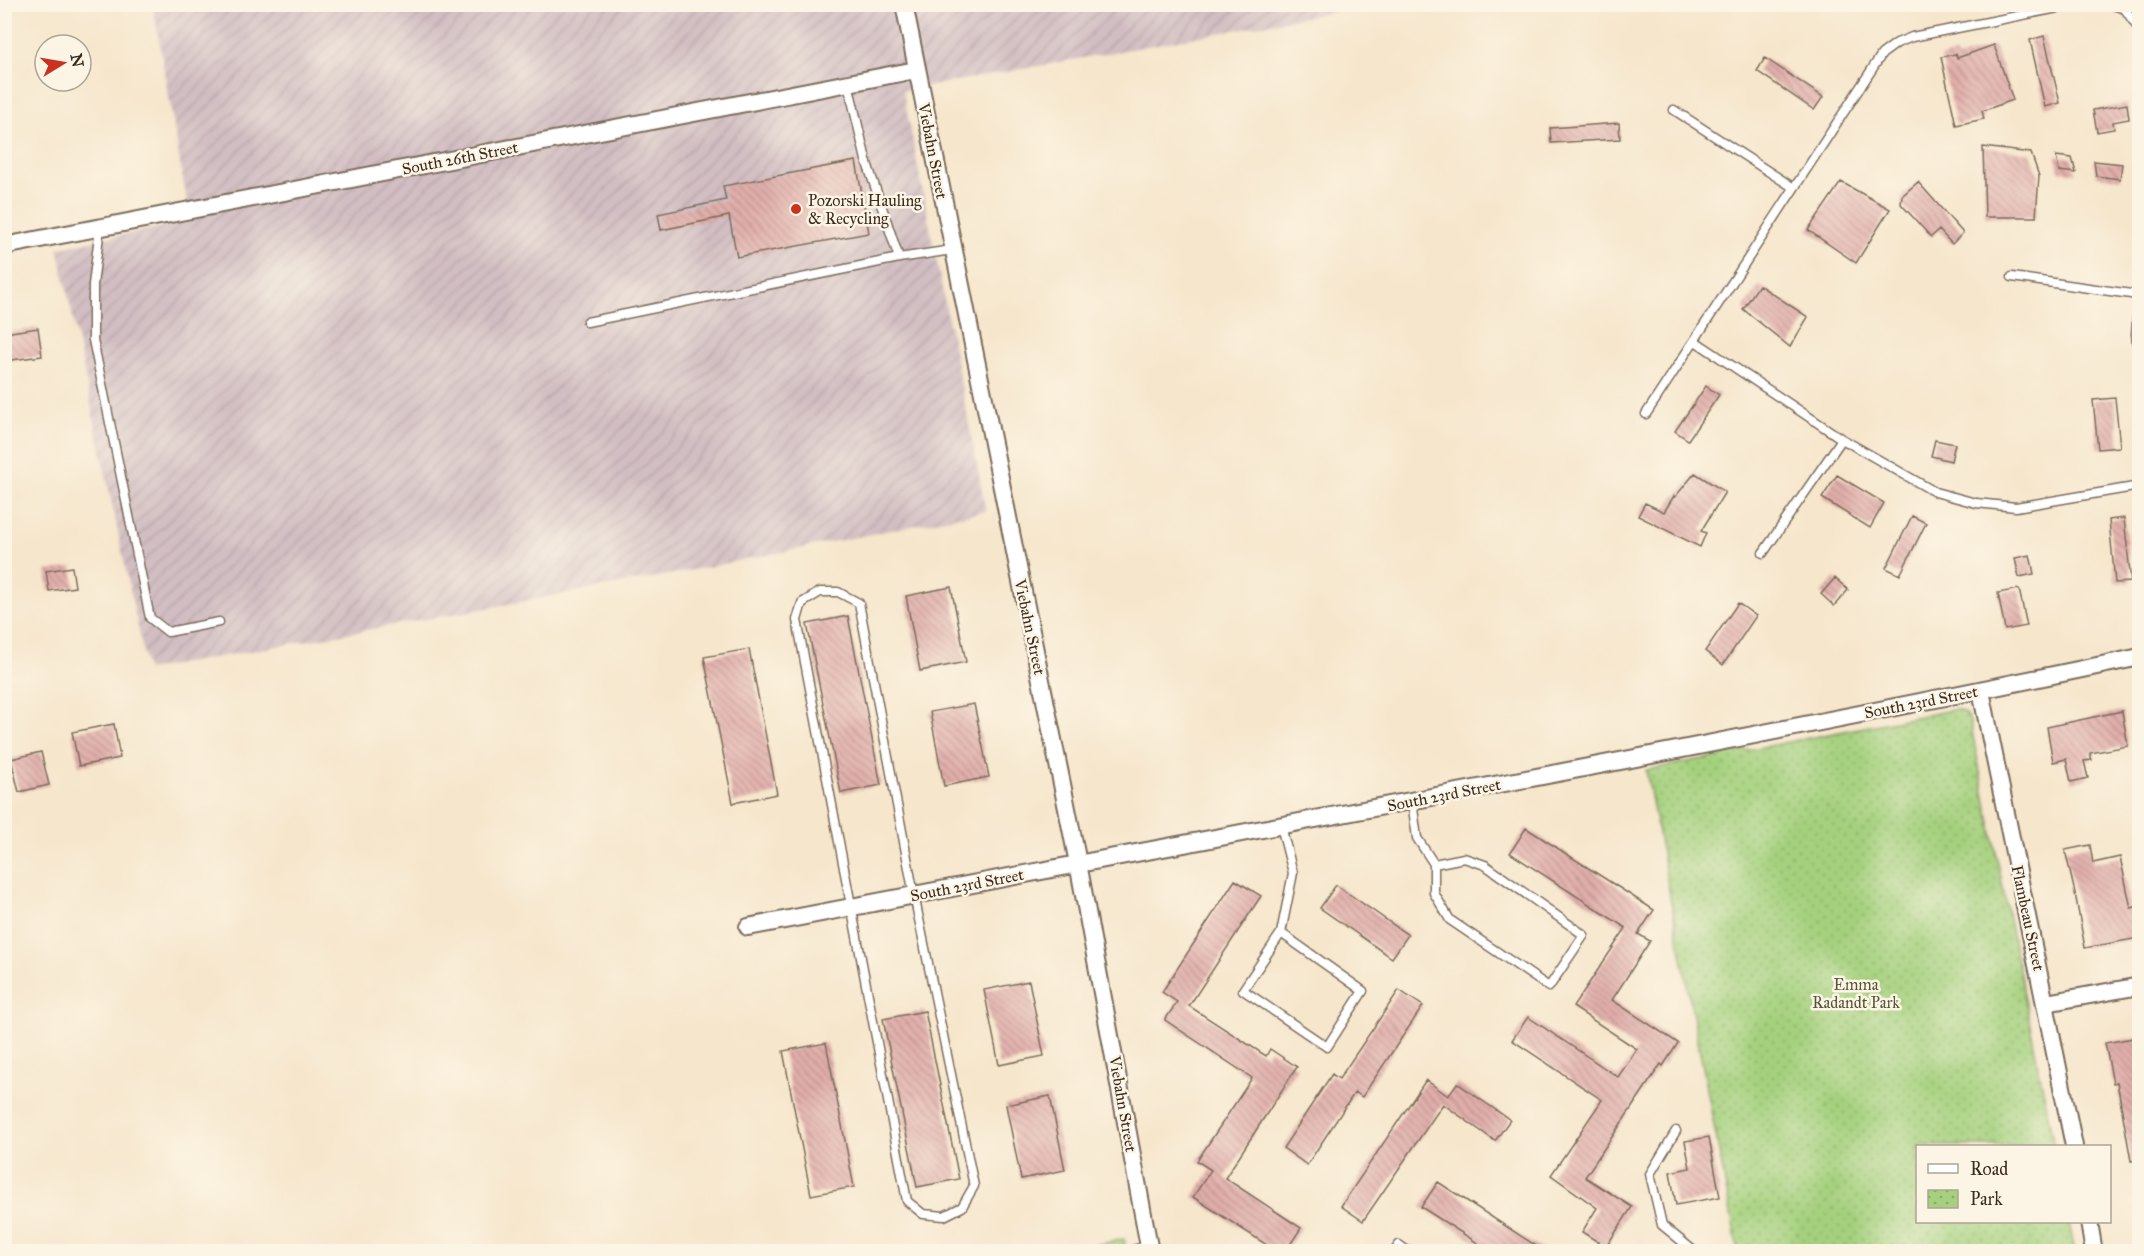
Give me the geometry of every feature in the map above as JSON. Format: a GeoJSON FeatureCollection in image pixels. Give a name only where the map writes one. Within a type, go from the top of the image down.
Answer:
{"type":"FeatureCollection","features":[{"type":"Feature","properties":{"kind":"street","name":"Viebahn Street"},"geometry":{"type":"LineString","coordinates":[[904,4],[1078,863],[1150,1249]]}},
{"type":"Feature","properties":{"kind":"street","name":"South 26th Street"},"geometry":{"type":"LineString","coordinates":[[4,246],[916,70]]}},
{"type":"Feature","properties":{"kind":"street","name":"South 23rd Street"},"geometry":{"type":"LineString","coordinates":[[748,927],[1981,691],[2139,657]]}},
{"type":"Feature","properties":{"kind":"street","name":"Flambeau Street"},"geometry":{"type":"LineString","coordinates":[[1981,691],[2074,1145]]}},
{"type":"Feature","properties":{"kind":"street"},"geometry":{"type":"LineString","coordinates":[[2046,1003],[2139,986]]}},
{"type":"Feature","properties":{"kind":"street"},"geometry":{"type":"LineString","coordinates":[[2089,1223],[2094,1251]]}},
{"type":"Feature","properties":{"kind":"lane"},"geometry":{"type":"LineString","coordinates":[[1646,414],[1882,54],[1897,43],[1912,37],[2078,4]]}},
{"type":"Feature","properties":{"kind":"lane"},"geometry":{"type":"LineString","coordinates":[[2110,4],[2125,9],[2139,31]]}},
{"type":"Feature","properties":{"kind":"lane"},"geometry":{"type":"LineString","coordinates":[[848,83],[866,160],[898,258]]}},
{"type":"Feature","properties":{"kind":"lane"},"geometry":{"type":"LineString","coordinates":[[1674,110],[1794,188]]}},
{"type":"Feature","properties":{"kind":"lane"},"geometry":{"type":"LineString","coordinates":[[100,227],[93,285],[93,340],[150,618],[168,632],[219,622]]}},
{"type":"Feature","properties":{"kind":"lane"},"geometry":{"type":"LineString","coordinates":[[587,322],[898,258],[952,250]]}},
{"type":"Feature","properties":{"kind":"lane"},"geometry":{"type":"LineString","coordinates":[[2012,277],[2138,295]]}},
{"type":"Feature","properties":{"kind":"lane"},"geometry":{"type":"LineString","coordinates":[[2139,282],[2136,334],[2139,372]]}},
{"type":"Feature","properties":{"kind":"lane"},"geometry":{"type":"LineString","coordinates":[[1695,341],[1842,439],[1935,492],[1976,503],[2016,507],[2139,486]]}},
{"type":"Feature","properties":{"kind":"lane"},"geometry":{"type":"LineString","coordinates":[[1763,553],[1842,439]]}},
{"type":"Feature","properties":{"kind":"lane"},"geometry":{"type":"LineString","coordinates":[[820,592],[838,592],[859,603],[914,895],[974,1186],[962,1207],[944,1216],[923,1214],[907,1201],[797,620],[802,603],[820,592]]}},
{"type":"Feature","properties":{"kind":"lane"},"geometry":{"type":"LineString","coordinates":[[1412,801],[1417,838],[1434,864],[1434,893],[1450,921],[1549,987],[1584,935],[1485,865],[1464,858],[1434,864]]}},
{"type":"Feature","properties":{"kind":"lane"},"geometry":{"type":"LineString","coordinates":[[1281,826],[1293,873],[1281,933],[1243,990],[1327,1047],[1363,991],[1281,933]]}},
{"type":"Feature","properties":{"kind":"lane"},"geometry":{"type":"LineString","coordinates":[[1676,1131],[1650,1174],[1662,1225],[1695,1251]]}},
{"type":"Feature","properties":{"kind":"lane"},"geometry":{"type":"LineString","coordinates":[[1394,1251],[1399,1245],[1409,1251]]}},
{"type":"Feature","properties":{"kind":"lane"},"geometry":{"type":"LineString","coordinates":[[1123,1251],[1150,1249]]}},
{"type":"Feature","properties":{"kind":"shaded area"},"geometry":{"type":"Polygon","coordinates":[[[153,5],[1370,5],[903,91],[986,511],[663,576],[147,670],[58,248],[190,221],[153,5]]]}},
{"type":"Feature","properties":{"kind":"green space","name":"Emma Radandt Park"},"geometry":{"type":"Polygon","coordinates":[[[1956,709],[1965,713],[1970,721],[2054,1145],[1916,1145],[1916,1223],[2069,1223],[2075,1251],[1738,1251],[1646,770],[1956,709]]]}},
{"type":"Feature","properties":{"kind":"green space"},"geometry":{"type":"Polygon","coordinates":[[[1124,1239],[1126,1251],[1062,1252],[1124,1239]]]}},
{"type":"Feature","properties":{"kind":"building"},"geometry":{"type":"Polygon","coordinates":[[[2044,36],[2060,103],[2045,107],[2030,40],[2044,36]]]}},
{"type":"Feature","properties":{"kind":"building"},"geometry":{"type":"Polygon","coordinates":[[[1994,45],[2013,100],[1982,111],[1984,119],[1956,125],[1941,57],[1956,54],[1957,58],[1994,45]]]}},
{"type":"Feature","properties":{"kind":"building"},"geometry":{"type":"Polygon","coordinates":[[[1765,58],[1823,97],[1814,110],[1757,71],[1765,58]]]}},
{"type":"Feature","properties":{"kind":"building"},"geometry":{"type":"Polygon","coordinates":[[[2127,104],[2129,119],[2113,122],[2114,129],[2097,132],[2093,110],[2127,104]]]}},
{"type":"Feature","properties":{"kind":"building"},"geometry":{"type":"Polygon","coordinates":[[[1619,123],[1620,139],[1551,143],[1550,128],[1619,123]]]}},
{"type":"Feature","properties":{"kind":"building"},"geometry":{"type":"Polygon","coordinates":[[[1983,147],[2031,153],[2039,176],[2036,217],[1985,217],[1983,147]]]}},
{"type":"Feature","properties":{"kind":"building"},"geometry":{"type":"Polygon","coordinates":[[[2056,156],[2072,158],[2076,173],[2059,171],[2056,156]]]}},
{"type":"Feature","properties":{"kind":"building","name":"Pozorski Hauling & Recycling"},"geometry":{"type":"Polygon","coordinates":[[[856,161],[869,233],[737,257],[729,216],[661,230],[658,214],[726,200],[723,186],[856,161]]]}},
{"type":"Feature","properties":{"kind":"building"},"geometry":{"type":"Polygon","coordinates":[[[2094,161],[2122,164],[2120,179],[2096,176],[2094,161]]]}},
{"type":"Feature","properties":{"kind":"building"},"geometry":{"type":"Polygon","coordinates":[[[1841,182],[1890,209],[1856,263],[1808,230],[1841,182]]]}},
{"type":"Feature","properties":{"kind":"building"},"geometry":{"type":"Polygon","coordinates":[[[1918,182],[1963,233],[1952,244],[1939,230],[1931,237],[1901,204],[1902,196],[1918,182]]]}},
{"type":"Feature","properties":{"kind":"building"},"geometry":{"type":"Polygon","coordinates":[[[1759,285],[1808,317],[1790,347],[1743,309],[1759,285]]]}},
{"type":"Feature","properties":{"kind":"building"},"geometry":{"type":"Polygon","coordinates":[[[38,328],[42,356],[4,361],[4,333],[38,328]]]}},
{"type":"Feature","properties":{"kind":"building"},"geometry":{"type":"Polygon","coordinates":[[[1706,386],[1719,395],[1688,440],[1675,431],[1706,386]]]}},
{"type":"Feature","properties":{"kind":"building"},"geometry":{"type":"Polygon","coordinates":[[[2115,398],[2120,447],[2098,449],[2093,400],[2115,398]]]}},
{"type":"Feature","properties":{"kind":"building"},"geometry":{"type":"Polygon","coordinates":[[[1935,440],[1955,444],[1951,461],[1931,456],[1935,440]]]}},
{"type":"Feature","properties":{"kind":"building"},"geometry":{"type":"Polygon","coordinates":[[[1695,473],[1725,492],[1701,531],[1706,533],[1700,547],[1638,516],[1645,503],[1664,512],[1674,496],[1695,473]]]}},
{"type":"Feature","properties":{"kind":"building"},"geometry":{"type":"Polygon","coordinates":[[[1837,475],[1884,503],[1870,528],[1822,498],[1837,475]]]}},
{"type":"Feature","properties":{"kind":"building"},"geometry":{"type":"Polygon","coordinates":[[[1912,516],[1926,523],[1900,575],[1886,568],[1912,516]]]}},
{"type":"Feature","properties":{"kind":"building"},"geometry":{"type":"Polygon","coordinates":[[[2124,518],[2131,582],[2115,583],[2109,520],[2124,518]]]}},
{"type":"Feature","properties":{"kind":"building"},"geometry":{"type":"Polygon","coordinates":[[[2030,555],[2034,574],[2019,577],[2015,558],[2030,555]]]}},
{"type":"Feature","properties":{"kind":"building"},"geometry":{"type":"Polygon","coordinates":[[[72,567],[75,587],[49,591],[46,571],[72,567]]]}},
{"type":"Feature","properties":{"kind":"building"},"geometry":{"type":"Polygon","coordinates":[[[1835,578],[1848,590],[1834,606],[1821,594],[1835,578]]]}},
{"type":"Feature","properties":{"kind":"building"},"geometry":{"type":"Polygon","coordinates":[[[951,587],[966,662],[920,671],[906,596],[951,587]]]}},
{"type":"Feature","properties":{"kind":"building"},"geometry":{"type":"Polygon","coordinates":[[[2019,589],[2027,626],[2005,630],[1998,593],[2019,589]]]}},
{"type":"Feature","properties":{"kind":"building"},"geometry":{"type":"Polygon","coordinates":[[[1738,603],[1756,616],[1723,665],[1705,651],[1738,603]]]}},
{"type":"Feature","properties":{"kind":"building"},"geometry":{"type":"Polygon","coordinates":[[[848,616],[881,785],[841,793],[807,624],[848,616]]]}},
{"type":"Feature","properties":{"kind":"building"},"geometry":{"type":"Polygon","coordinates":[[[749,649],[777,794],[733,803],[704,657],[749,649]]]}},
{"type":"Feature","properties":{"kind":"building"},"geometry":{"type":"Polygon","coordinates":[[[974,704],[989,777],[944,786],[930,712],[974,704]]]}},
{"type":"Feature","properties":{"kind":"building"},"geometry":{"type":"Polygon","coordinates":[[[2122,711],[2128,746],[2090,753],[2092,760],[2084,761],[2088,778],[2071,782],[2066,759],[2053,762],[2047,727],[2122,711]]]}},
{"type":"Feature","properties":{"kind":"building"},"geometry":{"type":"Polygon","coordinates":[[[114,724],[120,758],[79,766],[72,732],[114,724]]]}},
{"type":"Feature","properties":{"kind":"building"},"geometry":{"type":"Polygon","coordinates":[[[41,752],[49,785],[19,792],[11,759],[41,752]]]}},
{"type":"Feature","properties":{"kind":"building"},"geometry":{"type":"Polygon","coordinates":[[[1526,828],[1654,910],[1638,934],[1650,941],[1612,1000],[1678,1043],[1663,1066],[1661,1064],[1585,1177],[1632,1207],[1606,1247],[1582,1232],[1597,1208],[1551,1175],[1602,1100],[1512,1040],[1528,1017],[1618,1077],[1637,1049],[1573,1007],[1626,928],[1510,853],[1526,828]]]}},
{"type":"Feature","properties":{"kind":"building"},"geometry":{"type":"Polygon","coordinates":[[[2090,845],[2093,863],[2120,857],[2131,908],[2139,906],[2139,938],[2085,948],[2065,850],[2090,845]]]}},
{"type":"Feature","properties":{"kind":"building"},"geometry":{"type":"Polygon","coordinates":[[[1235,880],[1261,896],[1189,1006],[1266,1056],[1270,1049],[1297,1067],[1225,1178],[1301,1228],[1286,1251],[1276,1251],[1193,1197],[1211,1170],[1197,1161],[1252,1078],[1165,1020],[1177,1002],[1162,992],[1235,880]]]}},
{"type":"Feature","properties":{"kind":"building"},"geometry":{"type":"Polygon","coordinates":[[[1336,885],[1408,935],[1392,958],[1320,908],[1336,885]]]}},
{"type":"Feature","properties":{"kind":"building"},"geometry":{"type":"Polygon","coordinates":[[[1029,981],[1044,1056],[999,1065],[984,990],[1029,981]]]}},
{"type":"Feature","properties":{"kind":"building"},"geometry":{"type":"Polygon","coordinates":[[[1399,990],[1423,1006],[1362,1097],[1355,1092],[1307,1165],[1283,1148],[1332,1074],[1339,1079],[1399,990]]]}},
{"type":"Feature","properties":{"kind":"building"},"geometry":{"type":"Polygon","coordinates":[[[925,1011],[959,1179],[917,1187],[883,1019],[925,1011]]]}},
{"type":"Feature","properties":{"kind":"building"},"geometry":{"type":"Polygon","coordinates":[[[2139,1037],[2139,1160],[2131,1161],[2117,1082],[2113,1083],[2105,1043],[2139,1037]]]}},
{"type":"Feature","properties":{"kind":"building"},"geometry":{"type":"Polygon","coordinates":[[[826,1043],[854,1187],[811,1195],[783,1051],[826,1043]]]}},
{"type":"Feature","properties":{"kind":"building"},"geometry":{"type":"Polygon","coordinates":[[[1426,1080],[1448,1096],[1457,1083],[1510,1120],[1495,1141],[1443,1104],[1363,1221],[1341,1206],[1426,1080]]]}},
{"type":"Feature","properties":{"kind":"building"},"geometry":{"type":"Polygon","coordinates":[[[1050,1096],[1065,1170],[1021,1179],[1006,1105],[1050,1096]]]}},
{"type":"Feature","properties":{"kind":"building"},"geometry":{"type":"Polygon","coordinates":[[[1709,1137],[1720,1197],[1676,1205],[1670,1172],[1690,1168],[1685,1141],[1709,1137]]]}},
{"type":"Feature","properties":{"kind":"building"},"geometry":{"type":"Polygon","coordinates":[[[1438,1182],[1544,1251],[1490,1251],[1421,1207],[1438,1182]]]}},
{"type":"Feature","properties":{"kind":"place","name":"Pozorski Hauling & Recycling"},"geometry":{"type":"Point","coordinates":[796,209]}}]}
